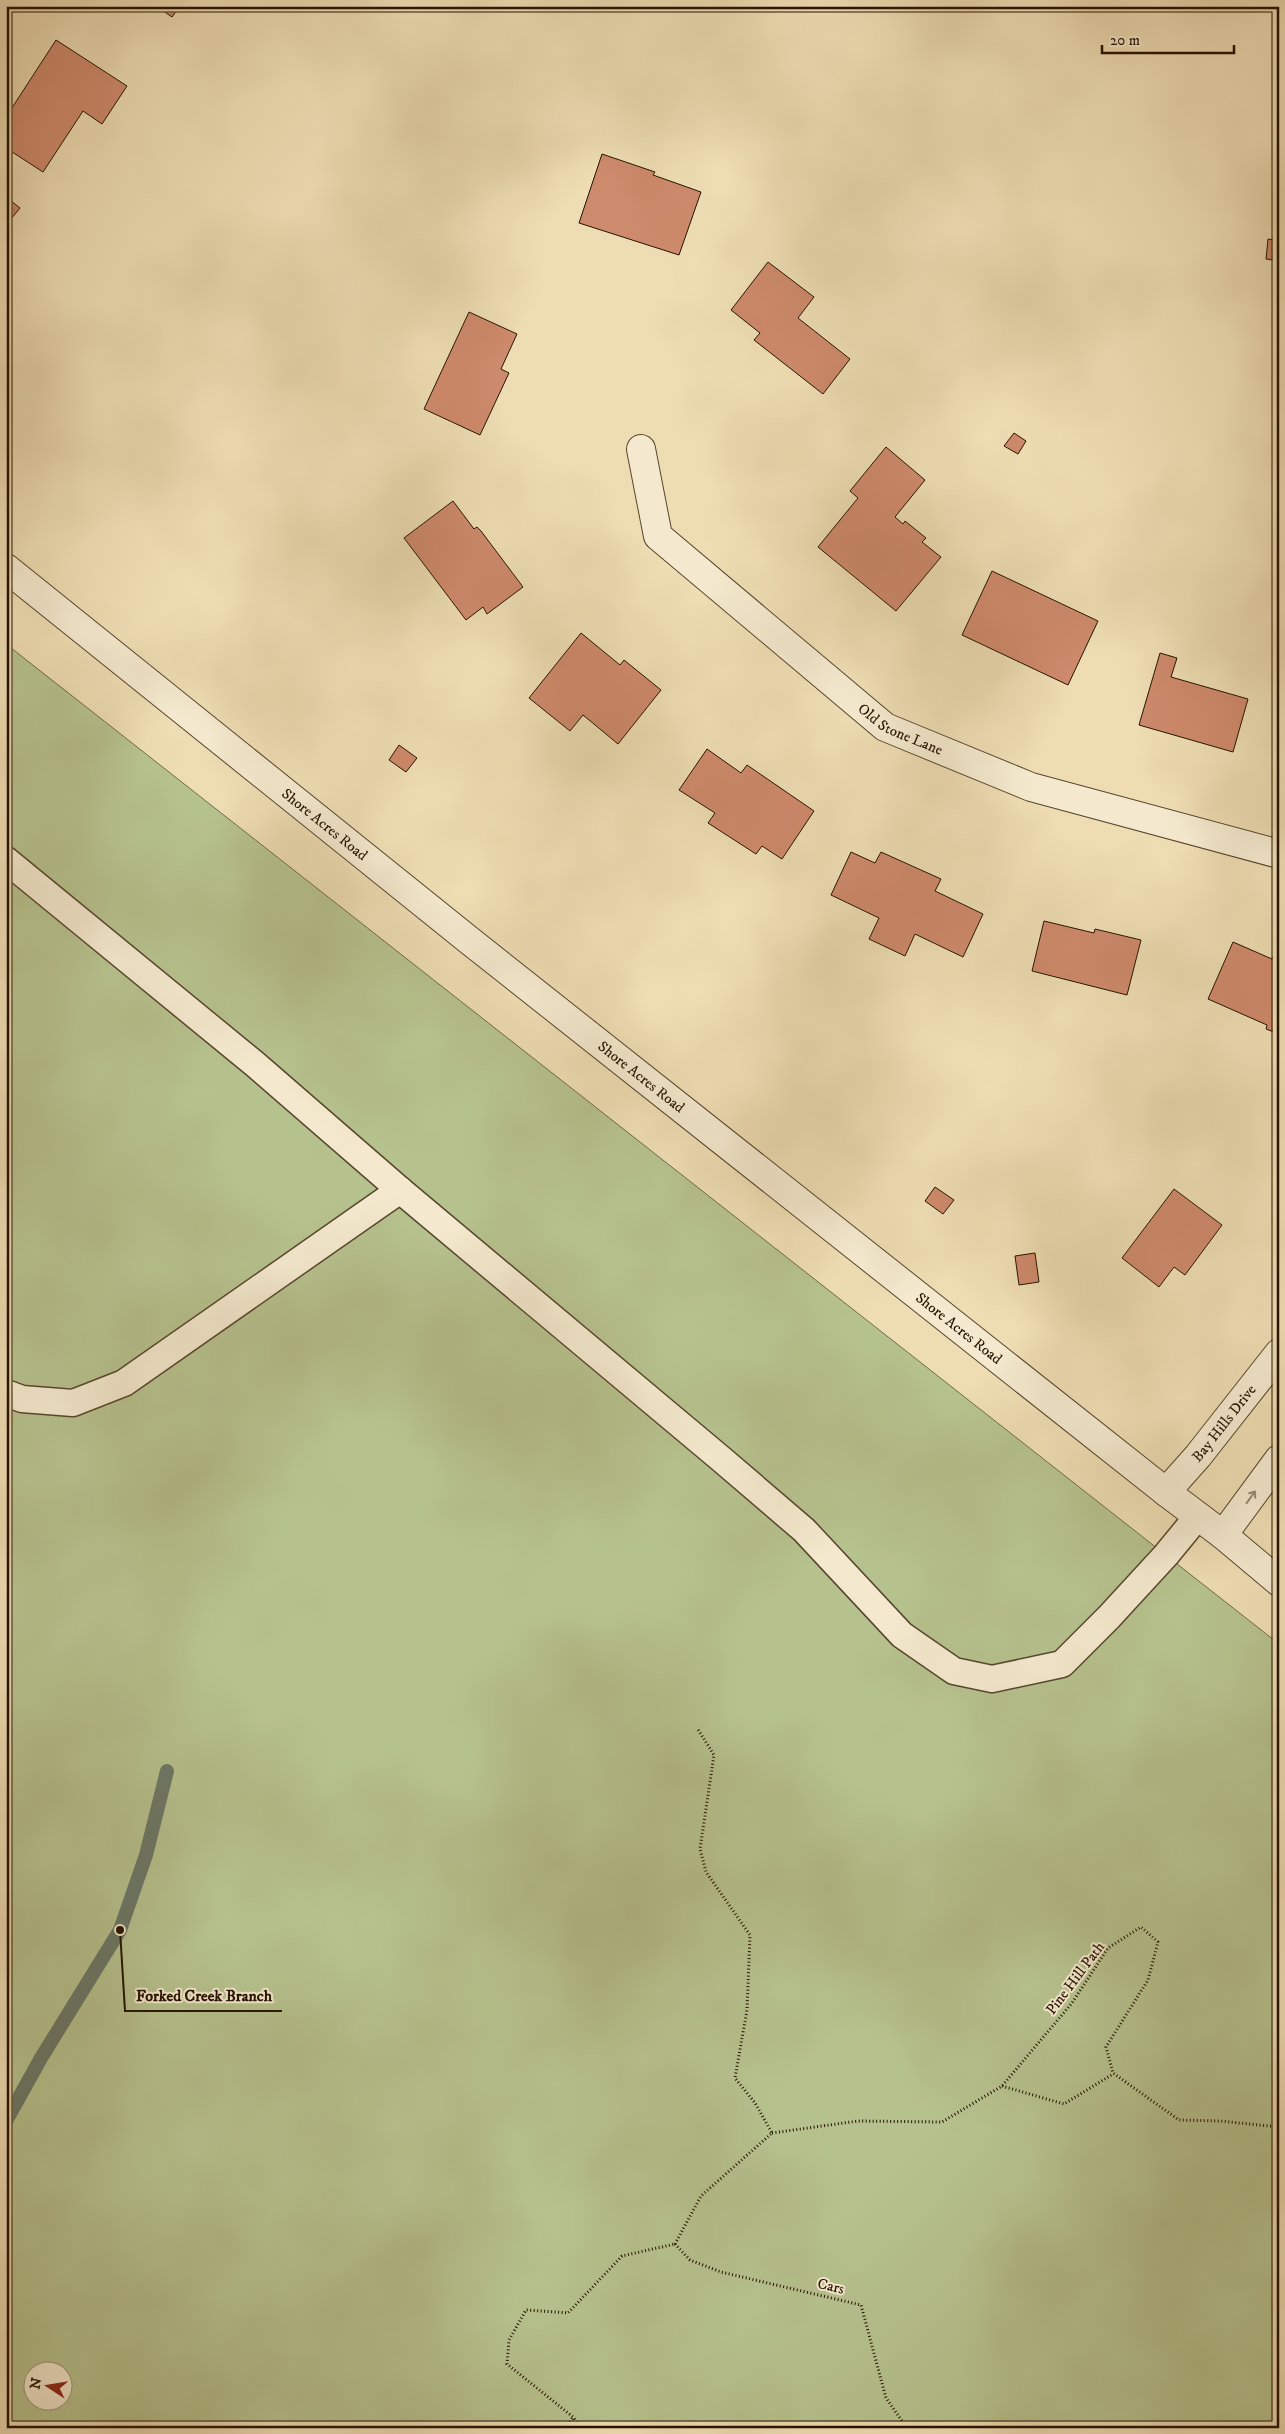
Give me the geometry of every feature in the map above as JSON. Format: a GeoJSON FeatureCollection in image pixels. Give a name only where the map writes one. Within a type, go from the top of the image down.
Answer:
{"type":"FeatureCollection","features":[{"type":"Feature","properties":{"kind":"street","name":"Old Stone Lane"},"geometry":{"type":"LineString","coordinates":[[641,449],[658,536],[885,727],[1031,786],[1279,854]]}},
{"type":"Feature","properties":{"kind":"street","name":"Shore Acres Road"},"geometry":{"type":"LineString","coordinates":[[6,568],[470,941],[1166,1492],[1223,1535],[1279,1582]]}},
{"type":"Feature","properties":{"kind":"street","name":"Bay Hills Drive"},"geometry":{"type":"LineString","coordinates":[[1166,1492],[1198,1456],[1279,1353]]}},
{"type":"Feature","properties":{"kind":"street"},"geometry":{"type":"LineString","coordinates":[[1223,1535],[1279,1459]]}},
{"type":"Feature","properties":{"kind":"lane"},"geometry":{"type":"LineString","coordinates":[[6,860],[256,1065],[400,1190],[804,1530],[902,1635],[954,1671],[992,1679],[1062,1664],[1128,1596],[1198,1516]]}},
{"type":"Feature","properties":{"kind":"lane"},"geometry":{"type":"LineString","coordinates":[[6,1393],[22,1400],[73,1403],[124,1383],[400,1190]]}},
{"type":"Feature","properties":{"kind":"path"},"geometry":{"type":"LineString","coordinates":[[581,2428],[573,2417],[507,2364],[509,2340],[526,2310],[568,2313],[622,2256],[675,2244],[701,2196],[772,2132],[755,2103],[735,2078],[747,2010],[750,1935],[706,1872],[700,1849],[714,1755],[697,1728]]}},
{"type":"Feature","properties":{"kind":"path","name":"Pine Hill Path"},"geometry":{"type":"LineString","coordinates":[[772,2132],[858,2121],[942,2122],[1002,2086],[1072,2003],[1108,1948],[1141,1927],[1158,1942],[1148,1980],[1106,2047],[1113,2074]]}},
{"type":"Feature","properties":{"kind":"path"},"geometry":{"type":"LineString","coordinates":[[1002,2086],[1064,2104],[1113,2074],[1179,2120],[1220,2121],[1279,2127]]}},
{"type":"Feature","properties":{"kind":"path","name":"Cars"},"geometry":{"type":"LineString","coordinates":[[675,2244],[690,2260],[721,2272],[860,2305],[886,2398],[907,2428]]}},
{"type":"Feature","properties":{"kind":"path"},"geometry":{"type":"LineString","coordinates":[[566,2428],[573,2417]]}},
{"type":"Feature","properties":{"kind":"green space"},"geometry":{"type":"Polygon","coordinates":[[[6,644],[1279,1644],[1279,2428],[6,2428],[6,644]]]}},
{"type":"Feature","properties":{"kind":"building"},"geometry":{"type":"Polygon","coordinates":[[[156,6],[180,6],[172,17],[156,6]]]}},
{"type":"Feature","properties":{"kind":"building"},"geometry":{"type":"Polygon","coordinates":[[[56,40],[127,86],[102,124],[83,111],[43,172],[6,148],[6,117],[56,40]]]}},
{"type":"Feature","properties":{"kind":"building"},"geometry":{"type":"Polygon","coordinates":[[[602,154],[655,172],[653,175],[701,192],[679,255],[579,223],[602,154]]]}},
{"type":"Feature","properties":{"kind":"building"},"geometry":{"type":"Polygon","coordinates":[[[6,197],[20,208],[6,225],[6,197]]]}},
{"type":"Feature","properties":{"kind":"building"},"geometry":{"type":"Polygon","coordinates":[[[1268,239],[1279,241],[1279,261],[1266,259],[1268,239]]]}},
{"type":"Feature","properties":{"kind":"building"},"geometry":{"type":"Polygon","coordinates":[[[768,262],[814,297],[798,318],[850,359],[823,394],[754,340],[760,333],[731,310],[768,262]]]}},
{"type":"Feature","properties":{"kind":"building"},"geometry":{"type":"Polygon","coordinates":[[[469,312],[517,334],[501,369],[509,373],[480,435],[424,409],[469,312]]]}},
{"type":"Feature","properties":{"kind":"building"},"geometry":{"type":"Polygon","coordinates":[[[1014,433],[1026,441],[1018,454],[1004,446],[1014,433]]]}},
{"type":"Feature","properties":{"kind":"building"},"geometry":{"type":"Polygon","coordinates":[[[886,447],[925,480],[895,517],[903,524],[905,521],[926,538],[922,542],[941,557],[896,611],[818,547],[858,498],[850,491],[886,447]]]}},
{"type":"Feature","properties":{"kind":"building"},"geometry":{"type":"Polygon","coordinates":[[[453,501],[474,529],[477,527],[481,531],[523,587],[487,614],[483,607],[466,620],[404,538],[453,501]]]}},
{"type":"Feature","properties":{"kind":"building"},"geometry":{"type":"Polygon","coordinates":[[[992,571],[1098,621],[1068,685],[962,635],[992,571]]]}},
{"type":"Feature","properties":{"kind":"building"},"geometry":{"type":"Polygon","coordinates":[[[581,633],[620,665],[624,660],[661,690],[618,744],[583,715],[570,731],[529,698],[581,633]]]}},
{"type":"Feature","properties":{"kind":"building"},"geometry":{"type":"Polygon","coordinates":[[[1160,653],[1177,658],[1171,677],[1248,699],[1233,752],[1139,725],[1160,653]]]}},
{"type":"Feature","properties":{"kind":"building"},"geometry":{"type":"Polygon","coordinates":[[[399,745],[417,758],[406,772],[389,760],[399,745]]]}},
{"type":"Feature","properties":{"kind":"building"},"geometry":{"type":"Polygon","coordinates":[[[707,749],[741,773],[747,765],[814,811],[782,859],[762,846],[756,854],[708,823],[715,813],[679,790],[707,749]]]}},
{"type":"Feature","properties":{"kind":"building"},"geometry":{"type":"Polygon","coordinates":[[[851,852],[875,863],[881,852],[941,879],[935,891],[983,914],[963,957],[915,934],[905,956],[869,939],[879,918],[831,895],[851,852]]]}},
{"type":"Feature","properties":{"kind":"building"},"geometry":{"type":"Polygon","coordinates":[[[1044,921],[1094,933],[1095,929],[1141,940],[1127,995],[1032,971],[1044,921]]]}},
{"type":"Feature","properties":{"kind":"building"},"geometry":{"type":"Polygon","coordinates":[[[1233,942],[1272,959],[1274,954],[1279,956],[1279,1034],[1266,1029],[1267,1025],[1208,999],[1233,942]]]}},
{"type":"Feature","properties":{"kind":"building"},"geometry":{"type":"Polygon","coordinates":[[[935,1187],[954,1200],[943,1214],[925,1201],[935,1187]]]}},
{"type":"Feature","properties":{"kind":"building"},"geometry":{"type":"Polygon","coordinates":[[[1174,1189],[1222,1225],[1185,1275],[1174,1267],[1159,1287],[1122,1258],[1174,1189]]]}},
{"type":"Feature","properties":{"kind":"building"},"geometry":{"type":"Polygon","coordinates":[[[1035,1253],[1039,1282],[1019,1285],[1015,1256],[1035,1253]]]}},
{"type":"Feature","properties":{"kind":"waterway"},"geometry":{"type":"LineString","coordinates":[[6,2121],[41,2058],[120,1930],[146,1855],[167,1771]]}},
{"type":"Feature","properties":{"kind":"place","name":"Forked Creek Branch"},"geometry":{"type":"Point","coordinates":[120,1930]}}]}
